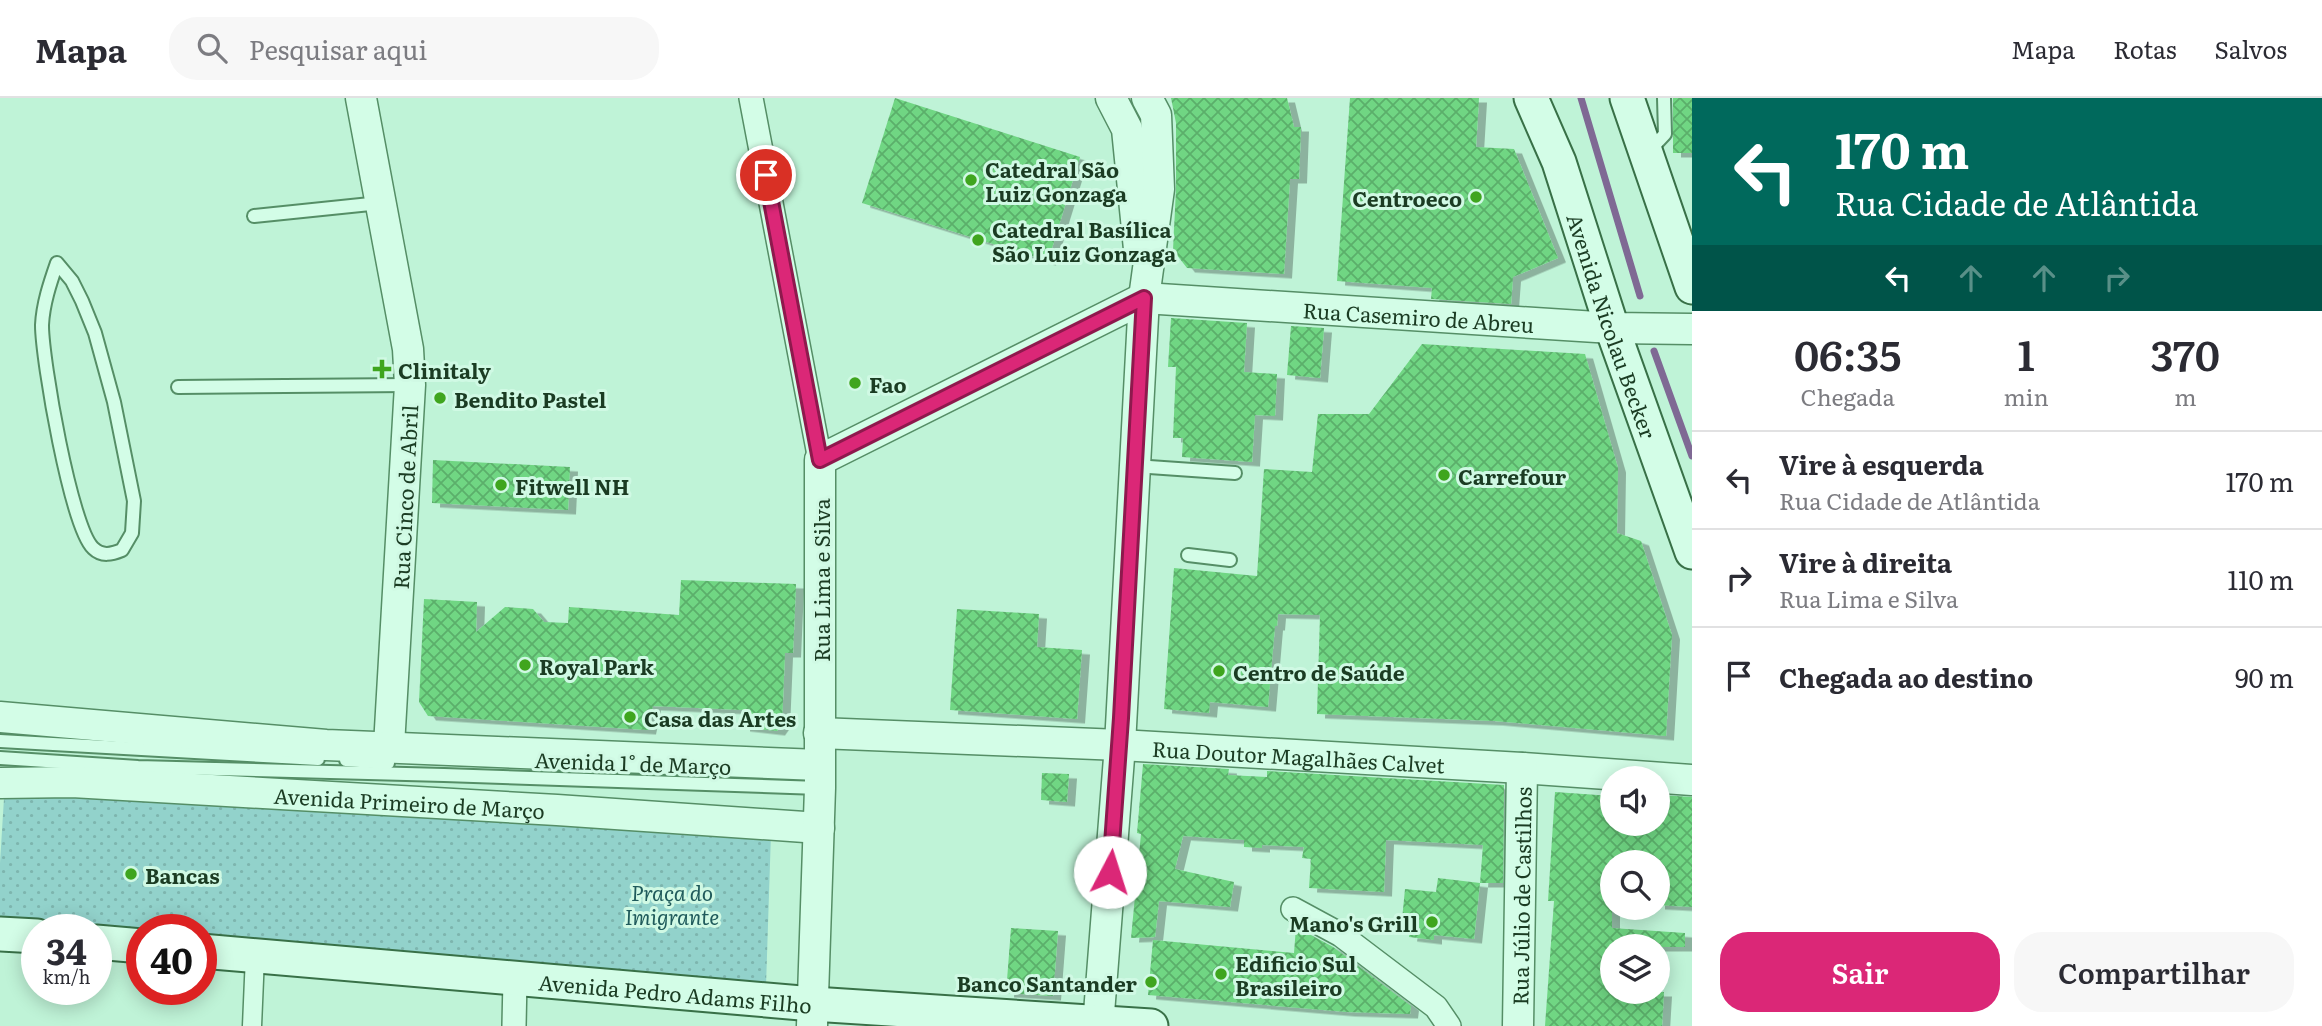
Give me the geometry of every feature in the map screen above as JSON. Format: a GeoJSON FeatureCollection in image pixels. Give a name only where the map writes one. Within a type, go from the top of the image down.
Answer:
{"type":"FeatureCollection","features":[{"type":"Feature","properties":{"kind":"main road","name":"Avenida Nicolau Becker"},"geometry":{"type":"LineString","coordinates":[[1531,98],[1559,162],[1612,328],[1692,552]]}},
{"type":"Feature","properties":{"kind":"main road"},"geometry":{"type":"LineString","coordinates":[[1627,98],[1679,234],[1692,287]]}},
{"type":"Feature","properties":{"kind":"main road"},"geometry":{"type":"LineString","coordinates":[[0,934],[21,935]]}},
{"type":"Feature","properties":{"kind":"main road","name":"Avenida Pedro Adams Filho"},"geometry":{"type":"LineString","coordinates":[[217,952],[516,979],[812,1015],[1151,1026]]}},
{"type":"Feature","properties":{"kind":"street","name":"Rua Cinco de Abril"},"geometry":{"type":"LineString","coordinates":[[361,98],[408,349],[410,385],[389,761]]}},
{"type":"Feature","properties":{"kind":"street","name":"Rua Lima e Silva"},"geometry":{"type":"LineString","coordinates":[[751,98],[820,460],[819,828],[812,1015]]}},
{"type":"Feature","properties":{"kind":"street"},"geometry":{"type":"LineString","coordinates":[[1111,98],[1127,130],[1144,298]]}},
{"type":"Feature","properties":{"kind":"street"},"geometry":{"type":"LineString","coordinates":[[1098,1025],[1120,745],[1144,298],[1159,188],[1156,116],[1147,98]]}},
{"type":"Feature","properties":{"kind":"street"},"geometry":{"type":"LineString","coordinates":[[820,460],[1144,298]]}},
{"type":"Feature","properties":{"kind":"street","name":"Rua Casemiro de Abreu"},"geometry":{"type":"LineString","coordinates":[[1144,298],[1612,328],[1692,330]]}},
{"type":"Feature","properties":{"kind":"street","name":"Avenida Primeiro de Março"},"geometry":{"type":"LineString","coordinates":[[0,717],[326,745],[389,761],[819,776]]}},
{"type":"Feature","properties":{"kind":"street","name":"Rua Doutor Magalhães Calvet"},"geometry":{"type":"LineString","coordinates":[[819,733],[1120,745],[1692,780]]}},
{"type":"Feature","properties":{"kind":"street","name":"Rua Júlio de Castilhos"},"geometry":{"type":"LineString","coordinates":[[1518,1026],[1522,768]]}},
{"type":"Feature","properties":{"kind":"street","name":"Avenida Primeiro de Março"},"geometry":{"type":"LineString","coordinates":[[0,783],[102,784],[819,828]]}},
{"type":"Feature","properties":{"kind":"street"},"geometry":{"type":"LineString","coordinates":[[1293,909],[1342,935],[1436,1007],[1449,1026]]}},
{"type":"Feature","properties":{"kind":"street"},"geometry":{"type":"LineString","coordinates":[[251,1026],[255,956]]}},
{"type":"Feature","properties":{"kind":"street"},"geometry":{"type":"LineString","coordinates":[[514,1026],[516,979]]}},
{"type":"Feature","properties":{"kind":"lane"},"geometry":{"type":"LineString","coordinates":[[1646,153],[1665,134],[1664,98]]}},
{"type":"Feature","properties":{"kind":"lane"},"geometry":{"type":"LineString","coordinates":[[254,216],[381,203]]}},
{"type":"Feature","properties":{"kind":"lane"},"geometry":{"type":"LineString","coordinates":[[57,263],[72,281],[95,333],[128,466],[134,501],[132,533],[122,550],[110,554],[98,552],[90,546],[84,533],[65,466],[48,383],[42,325],[48,290],[57,263]]}},
{"type":"Feature","properties":{"kind":"lane"},"geometry":{"type":"LineString","coordinates":[[178,387],[410,385]]}},
{"type":"Feature","properties":{"kind":"lane"},"geometry":{"type":"LineString","coordinates":[[1135,466],[1236,473]]}},
{"type":"Feature","properties":{"kind":"lane"},"geometry":{"type":"LineString","coordinates":[[1188,555],[1230,560]]}},
{"type":"Feature","properties":{"kind":"lane","name":"Avenida Primeiro de Março"},"geometry":{"type":"LineString","coordinates":[[0,741],[389,761]]}},
{"type":"Feature","properties":{"kind":"lane"},"geometry":{"type":"LineString","coordinates":[[0,758],[138,767],[389,761]]}},
{"type":"Feature","properties":{"kind":"lane","name":"Avenida 1° de Março"},"geometry":{"type":"LineString","coordinates":[[389,761],[444,775],[819,776]]}},
{"type":"Feature","properties":{"kind":"lane"},"geometry":{"type":"LineString","coordinates":[[102,784],[138,767]]}},
{"type":"Feature","properties":{"kind":"green space","name":"Praça do Imigrante"},"geometry":{"type":"Polygon","coordinates":[[[71,790],[771,833],[766,986],[217,944],[217,914],[126,914],[126,935],[112,932],[112,914],[21,914],[21,927],[0,927],[4,798],[71,790]]]}},
{"type":"Feature","properties":{"kind":"building","name":"Catedral São Luiz Gonzaga"},"geometry":{"type":"Polygon","coordinates":[[[895,98],[1080,157],[1048,261],[862,203],[895,98]]]}},
{"type":"Feature","properties":{"kind":"building"},"geometry":{"type":"Polygon","coordinates":[[[1171,98],[1287,98],[1294,127],[1301,127],[1299,179],[1290,179],[1284,274],[1187,268],[1173,250],[1176,123],[1171,98]]]}},
{"type":"Feature","properties":{"kind":"building"},"geometry":{"type":"Polygon","coordinates":[[[1350,98],[1479,98],[1476,147],[1514,149],[1558,258],[1513,277],[1511,304],[1431,299],[1432,288],[1337,281],[1350,98]]]}},
{"type":"Feature","properties":{"kind":"building"},"geometry":{"type":"Polygon","coordinates":[[[1673,98],[1692,98],[1692,153],[1673,153],[1673,98]]]}},
{"type":"Feature","properties":{"kind":"building"},"geometry":{"type":"Polygon","coordinates":[[[1171,318],[1247,323],[1244,372],[1277,374],[1275,416],[1255,415],[1252,462],[1182,457],[1183,438],[1173,438],[1176,367],[1168,367],[1171,318]]]}},
{"type":"Feature","properties":{"kind":"building"},"geometry":{"type":"Polygon","coordinates":[[[1291,326],[1324,328],[1320,378],[1287,375],[1291,326]]]}},
{"type":"Feature","properties":{"kind":"building"},"geometry":{"type":"Polygon","coordinates":[[[1422,344],[1585,354],[1618,468],[1617,533],[1641,541],[1672,635],[1666,736],[1495,721],[1317,714],[1320,615],[1278,614],[1268,707],[1210,702],[1209,713],[1164,709],[1174,568],[1257,576],[1264,469],[1312,472],[1318,414],[1369,414],[1422,344]]]}},
{"type":"Feature","properties":{"kind":"building","name":"Fitwell NH"},"geometry":{"type":"Polygon","coordinates":[[[433,460],[570,467],[568,510],[432,503],[433,460]]]}},
{"type":"Feature","properties":{"kind":"building"},"geometry":{"type":"Polygon","coordinates":[[[681,580],[796,584],[793,653],[785,653],[782,724],[777,731],[742,727],[743,710],[653,706],[648,730],[428,716],[419,702],[424,599],[477,602],[476,632],[505,607],[533,609],[544,622],[568,623],[569,607],[679,615],[681,580]]]}},
{"type":"Feature","properties":{"kind":"building"},"geometry":{"type":"Polygon","coordinates":[[[957,609],[1039,614],[1037,647],[1082,650],[1077,719],[950,710],[957,609]]]}},
{"type":"Feature","properties":{"kind":"building"},"geometry":{"type":"Polygon","coordinates":[[[1143,764],[1229,769],[1228,775],[1267,777],[1267,771],[1504,785],[1503,883],[1480,883],[1483,845],[1386,840],[1384,892],[1309,888],[1311,859],[1302,858],[1304,847],[1244,847],[1244,840],[1183,836],[1175,869],[1234,882],[1230,907],[1159,901],[1155,937],[1131,938],[1141,834],[1137,833],[1143,764]]]}},
{"type":"Feature","properties":{"kind":"building"},"geometry":{"type":"Polygon","coordinates":[[[1042,773],[1069,774],[1067,802],[1041,800],[1042,773]]]}},
{"type":"Feature","properties":{"kind":"building"},"geometry":{"type":"Polygon","coordinates":[[[1555,792],[1600,795],[1600,836],[1670,836],[1670,796],[1692,797],[1692,907],[1670,906],[1670,850],[1600,850],[1600,920],[1612,920],[1612,928],[1685,933],[1685,947],[1670,947],[1670,934],[1600,934],[1600,1004],[1663,1004],[1662,1026],[1545,1026],[1554,901],[1548,901],[1555,792]]]}},
{"type":"Feature","properties":{"kind":"building"},"geometry":{"type":"Polygon","coordinates":[[[1438,878],[1480,883],[1474,939],[1434,935],[1434,940],[1409,937],[1410,931],[1401,930],[1405,889],[1436,892],[1438,878]]]}},
{"type":"Feature","properties":{"kind":"building"},"geometry":{"type":"Polygon","coordinates":[[[1296,927],[1333,947],[1411,1006],[1410,1014],[1347,1012],[1148,995],[1153,940],[1294,953],[1296,927]]]}},
{"type":"Feature","properties":{"kind":"building"},"geometry":{"type":"Polygon","coordinates":[[[1011,928],[1058,931],[1053,996],[1006,993],[1011,928]]]}},
{"type":"Feature","properties":{"kind":"waterway"},"geometry":{"type":"LineString","coordinates":[[1581,98],[1640,296]]}},
{"type":"Feature","properties":{"kind":"waterway"},"geometry":{"type":"LineString","coordinates":[[1654,351],[1692,456]]}},
{"type":"Feature","properties":{"kind":"place","name":"Catedral São Luiz Gonzaga"},"geometry":{"type":"Point","coordinates":[971,180]}},
{"type":"Feature","properties":{"kind":"place","name":"Centroeco"},"geometry":{"type":"Point","coordinates":[1476,197]}},
{"type":"Feature","properties":{"kind":"place","name":"Catedral Basílica São Luiz Gonzaga"},"geometry":{"type":"Point","coordinates":[978,240]}},
{"type":"Feature","properties":{"kind":"place","name":"Clinitaly"},"geometry":{"type":"Point","coordinates":[382,369]}},
{"type":"Feature","properties":{"kind":"place","name":"Fao"},"geometry":{"type":"Point","coordinates":[855,383]}},
{"type":"Feature","properties":{"kind":"place","name":"Bendito Pastel"},"geometry":{"type":"Point","coordinates":[440,398]}},
{"type":"Feature","properties":{"kind":"place","name":"Carrefour"},"geometry":{"type":"Point","coordinates":[1444,475]}},
{"type":"Feature","properties":{"kind":"place","name":"Fitwell NH"},"geometry":{"type":"Point","coordinates":[501,485]}},
{"type":"Feature","properties":{"kind":"place","name":"Royal Park"},"geometry":{"type":"Point","coordinates":[525,665]}},
{"type":"Feature","properties":{"kind":"place","name":"Centro de Saúde"},"geometry":{"type":"Point","coordinates":[1219,671]}},
{"type":"Feature","properties":{"kind":"place","name":"Casa das Artes"},"geometry":{"type":"Point","coordinates":[630,717]}},
{"type":"Feature","properties":{"kind":"place","name":"Bancas"},"geometry":{"type":"Point","coordinates":[131,874]}},
{"type":"Feature","properties":{"kind":"place","name":"Mano's Grill"},"geometry":{"type":"Point","coordinates":[1432,922]}},
{"type":"Feature","properties":{"kind":"place","name":"Edificio Sul Brasileiro"},"geometry":{"type":"Point","coordinates":[1221,974]}},
{"type":"Feature","properties":{"kind":"place","name":"Banco Santander"},"geometry":{"type":"Point","coordinates":[1151,982]}},
{"type":"Feature","properties":{"kind":"route"},"geometry":{"type":"LineString","coordinates":[[766,175],[820,460],[1144,298],[1110,872]]}}]}
